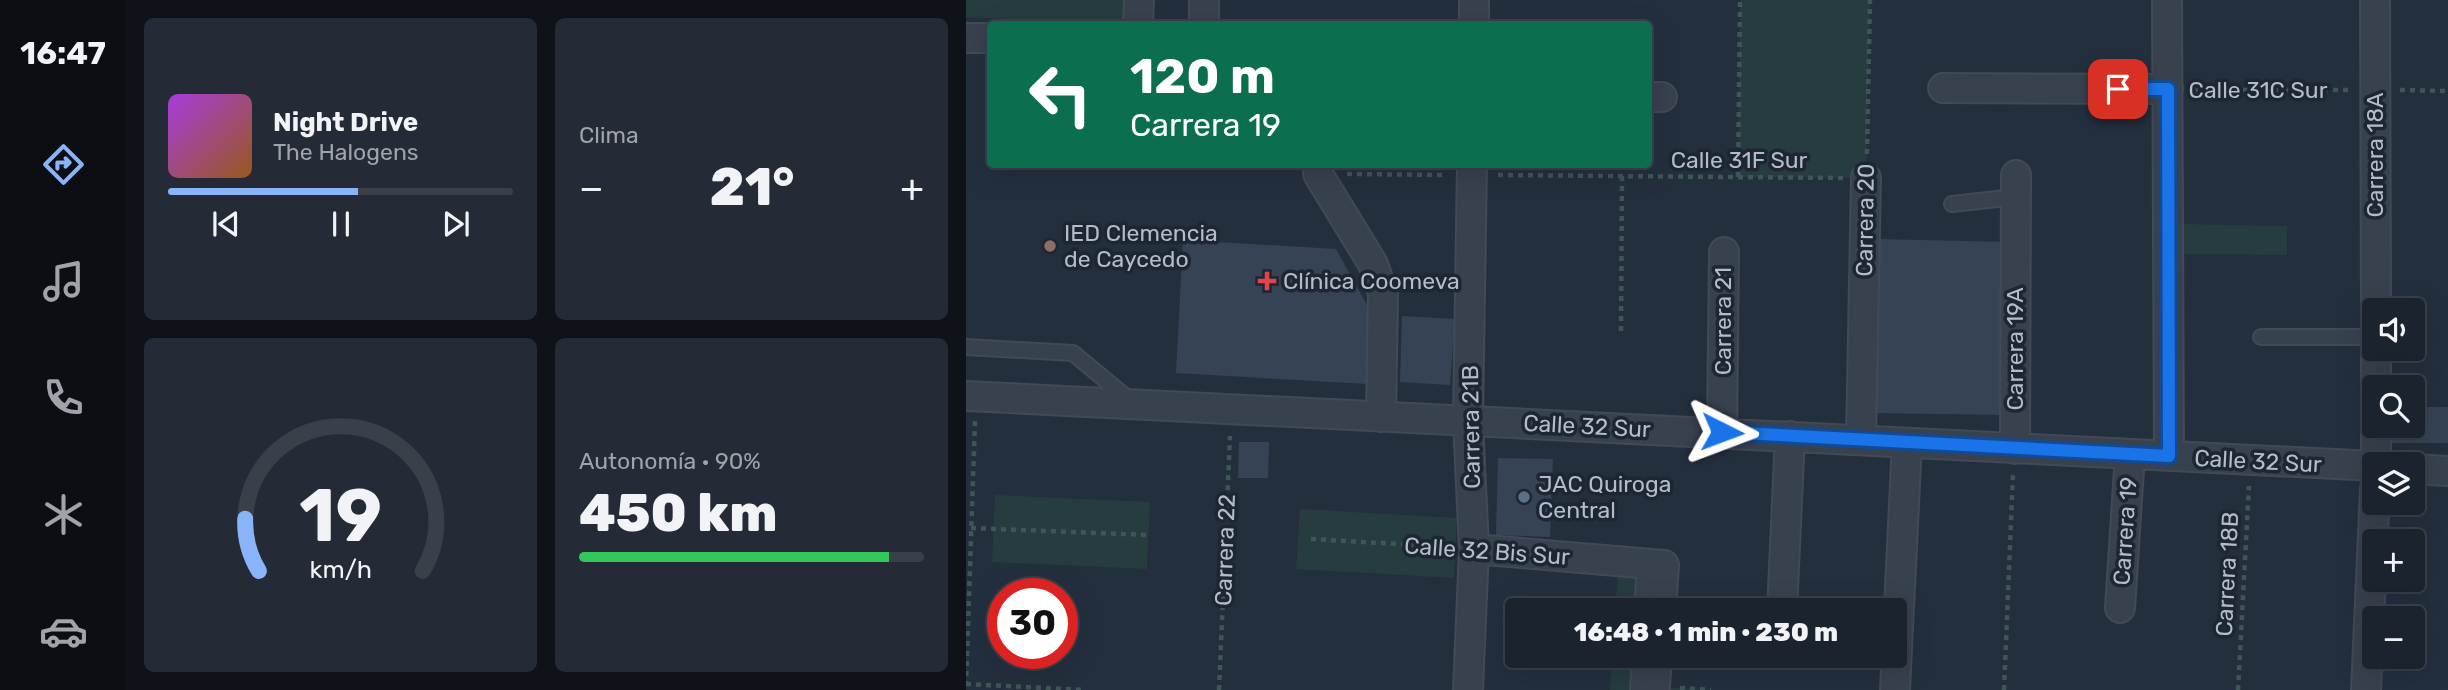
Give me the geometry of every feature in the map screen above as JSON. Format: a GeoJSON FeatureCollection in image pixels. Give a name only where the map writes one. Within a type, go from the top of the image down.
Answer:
{"type":"FeatureCollection","features":[{"type":"Feature","properties":{"kind":"street"},"geometry":{"type":"LineString","coordinates":[[1138,21],[1139,0]]}},
{"type":"Feature","properties":{"kind":"street"},"geometry":{"type":"LineString","coordinates":[[1204,0],[1204,21]]}},
{"type":"Feature","properties":{"kind":"street"},"geometry":{"type":"LineString","coordinates":[[1474,0],[1474,21]]}},
{"type":"Feature","properties":{"kind":"street"},"geometry":{"type":"LineString","coordinates":[[2167,0],[2169,456]]}},
{"type":"Feature","properties":{"kind":"street","name":"Carrera 18A"},"geometry":{"type":"LineString","coordinates":[[2375,0],[2376,298]]}},
{"type":"Feature","properties":{"kind":"street"},"geometry":{"type":"LineString","coordinates":[[966,38],[987,38]]}},
{"type":"Feature","properties":{"kind":"street","name":"Calle 31C Sur"},"geometry":{"type":"LineString","coordinates":[[1943,88],[2168,89]]}},
{"type":"Feature","properties":{"kind":"street","name":"Carrera 21B"},"geometry":{"type":"LineString","coordinates":[[1468,690],[1475,549],[1468,421],[1472,170]]}},
{"type":"Feature","properties":{"kind":"street"},"geometry":{"type":"LineString","coordinates":[[1318,174],[1373,264],[1383,293],[1381,417]]}},
{"type":"Feature","properties":{"kind":"street","name":"Carrera 20"},"geometry":{"type":"LineString","coordinates":[[1861,440],[1866,178]]}},
{"type":"Feature","properties":{"kind":"street","name":"Carrera 19A"},"geometry":{"type":"LineString","coordinates":[[2015,449],[2016,186]]}},
{"type":"Feature","properties":{"kind":"street","name":"Carrera 21"},"geometry":{"type":"LineString","coordinates":[[1722,432],[1724,252]]}},
{"type":"Feature","properties":{"kind":"street","name":"Calle 32 Sur"},"geometry":{"type":"LineString","coordinates":[[971,397],[2362,464]]}},
{"type":"Feature","properties":{"kind":"street"},"geometry":{"type":"LineString","coordinates":[[1783,598],[1790,436]]}},
{"type":"Feature","properties":{"kind":"street"},"geometry":{"type":"LineString","coordinates":[[1895,690],[1907,443]]}},
{"type":"Feature","properties":{"kind":"street","name":"Carrera 19"},"geometry":{"type":"LineString","coordinates":[[2120,608],[2130,454]]}},
{"type":"Feature","properties":{"kind":"street"},"geometry":{"type":"LineString","coordinates":[[2425,470],[2448,471]]}},
{"type":"Feature","properties":{"kind":"street"},"geometry":{"type":"LineString","coordinates":[[2366,690],[2374,515]]}},
{"type":"Feature","properties":{"kind":"street","name":"Calle 32 Bis Sur"},"geometry":{"type":"LineString","coordinates":[[1475,549],[1654,564]]}},
{"type":"Feature","properties":{"kind":"street"},"geometry":{"type":"LineString","coordinates":[[1654,564],[1659,598]]}},
{"type":"Feature","properties":{"kind":"street"},"geometry":{"type":"LineString","coordinates":[[1647,688],[1653,668]]}},
{"type":"Feature","properties":{"kind":"lane"},"geometry":{"type":"LineString","coordinates":[[1952,204],[2016,186]]}},
{"type":"Feature","properties":{"kind":"lane"},"geometry":{"type":"LineString","coordinates":[[2261,337],[2362,337]]}},
{"type":"Feature","properties":{"kind":"lane"},"geometry":{"type":"LineString","coordinates":[[966,347],[1073,353],[1135,405]]}},
{"type":"Feature","properties":{"kind":"lane"},"geometry":{"type":"LineString","coordinates":[[1645,598],[1654,564]]}},
{"type":"Feature","properties":{"kind":"lane"},"geometry":{"type":"LineString","coordinates":[[1643,668],[1647,688]]}},
{"type":"Feature","properties":{"kind":"path"},"geometry":{"type":"LineString","coordinates":[[1738,177],[1740,0]]}},
{"type":"Feature","properties":{"kind":"path","name":"Carrera 20"},"geometry":{"type":"LineString","coordinates":[[1866,178],[1870,0]]}},
{"type":"Feature","properties":{"kind":"path","name":"Calle 31C Sur"},"geometry":{"type":"LineString","coordinates":[[2168,89],[2448,90]]}},
{"type":"Feature","properties":{"kind":"path","name":"Calle 31F Sur"},"geometry":{"type":"LineString","coordinates":[[1318,174],[1472,170],[1622,176],[1866,178]]}},
{"type":"Feature","properties":{"kind":"path"},"geometry":{"type":"LineString","coordinates":[[1621,331],[1622,176]]}},
{"type":"Feature","properties":{"kind":"path"},"geometry":{"type":"LineString","coordinates":[[971,397],[971,528],[966,685],[1086,690]]}},
{"type":"Feature","properties":{"kind":"path","name":"Carrera 22"},"geometry":{"type":"LineString","coordinates":[[1219,690],[1231,410]]}},
{"type":"Feature","properties":{"kind":"path"},"geometry":{"type":"LineString","coordinates":[[2004,690],[2015,449]]}},
{"type":"Feature","properties":{"kind":"path","name":"Carrera 18B"},"geometry":{"type":"LineString","coordinates":[[2238,690],[2251,460]]}},
{"type":"Feature","properties":{"kind":"path"},"geometry":{"type":"LineString","coordinates":[[971,528],[1148,536]]}},
{"type":"Feature","properties":{"kind":"path","name":"Calle 32 Bis Sur"},"geometry":{"type":"LineString","coordinates":[[1311,539],[1475,549]]}},
{"type":"Feature","properties":{"kind":"green space"},"geometry":{"type":"Polygon","coordinates":[[[966,0],[1126,0],[1126,21],[966,17],[966,0]]]}},
{"type":"Feature","properties":{"kind":"green space"},"geometry":{"type":"Polygon","coordinates":[[[1740,0],[1870,0],[1866,178],[1738,177],[1740,0]]]}},
{"type":"Feature","properties":{"kind":"green space"},"geometry":{"type":"Polygon","coordinates":[[[2182,224],[2287,226],[2287,255],[2182,254],[2182,224]]]}},
{"type":"Feature","properties":{"kind":"green space"},"geometry":{"type":"Polygon","coordinates":[[[995,495],[1150,502],[1147,569],[992,562],[995,495]]]}},
{"type":"Feature","properties":{"kind":"green space"},"geometry":{"type":"Polygon","coordinates":[[[1300,509],[1457,518],[1454,578],[1296,569],[1300,509]]]}},
{"type":"Feature","properties":{"kind":"green space"},"geometry":{"type":"Polygon","coordinates":[[[1619,561],[1664,565],[1662,598],[1616,598],[1619,561]]]}},
{"type":"Feature","properties":{"kind":"green space"},"geometry":{"type":"Polygon","coordinates":[[[1611,668],[1656,668],[1655,687],[1711,690],[1610,690],[1611,668]]]}},
{"type":"Feature","properties":{"kind":"building"},"geometry":{"type":"Polygon","coordinates":[[[1876,239],[2010,242],[2007,415],[1872,413],[1876,239]]]}},
{"type":"Feature","properties":{"kind":"building","name":"Clínica Coomeva"},"geometry":{"type":"Polygon","coordinates":[[[1183,240],[1336,249],[1372,314],[1367,384],[1176,373],[1183,240]]]}},
{"type":"Feature","properties":{"kind":"building"},"geometry":{"type":"Polygon","coordinates":[[[1402,316],[1455,319],[1450,385],[1400,382],[1402,316]]]}},
{"type":"Feature","properties":{"kind":"building"},"geometry":{"type":"Polygon","coordinates":[[[2425,407],[2448,407],[2448,443],[2391,443],[2391,438],[2425,438],[2425,407]]]}},
{"type":"Feature","properties":{"kind":"building"},"geometry":{"type":"Polygon","coordinates":[[[1239,442],[1269,442],[1268,478],[1238,478],[1239,442]]]}},
{"type":"Feature","properties":{"kind":"building","name":"JAC Quiroga Central"},"geometry":{"type":"Polygon","coordinates":[[[1498,458],[1553,459],[1550,537],[1496,535],[1498,458]]]}},
{"type":"Feature","properties":{"kind":"place","name":"IED Clemencia de Caycedo"},"geometry":{"type":"Point","coordinates":[1050,246]}},
{"type":"Feature","properties":{"kind":"place","name":"Clínica Coomeva"},"geometry":{"type":"Point","coordinates":[1267,281]}},
{"type":"Feature","properties":{"kind":"place","name":"JAC Quiroga Central"},"geometry":{"type":"Point","coordinates":[1524,497]}},
{"type":"Feature","properties":{"kind":"route"},"geometry":{"type":"LineString","coordinates":[[1722,432],[2169,456],[2168,89],[2118,89]]}}]}
